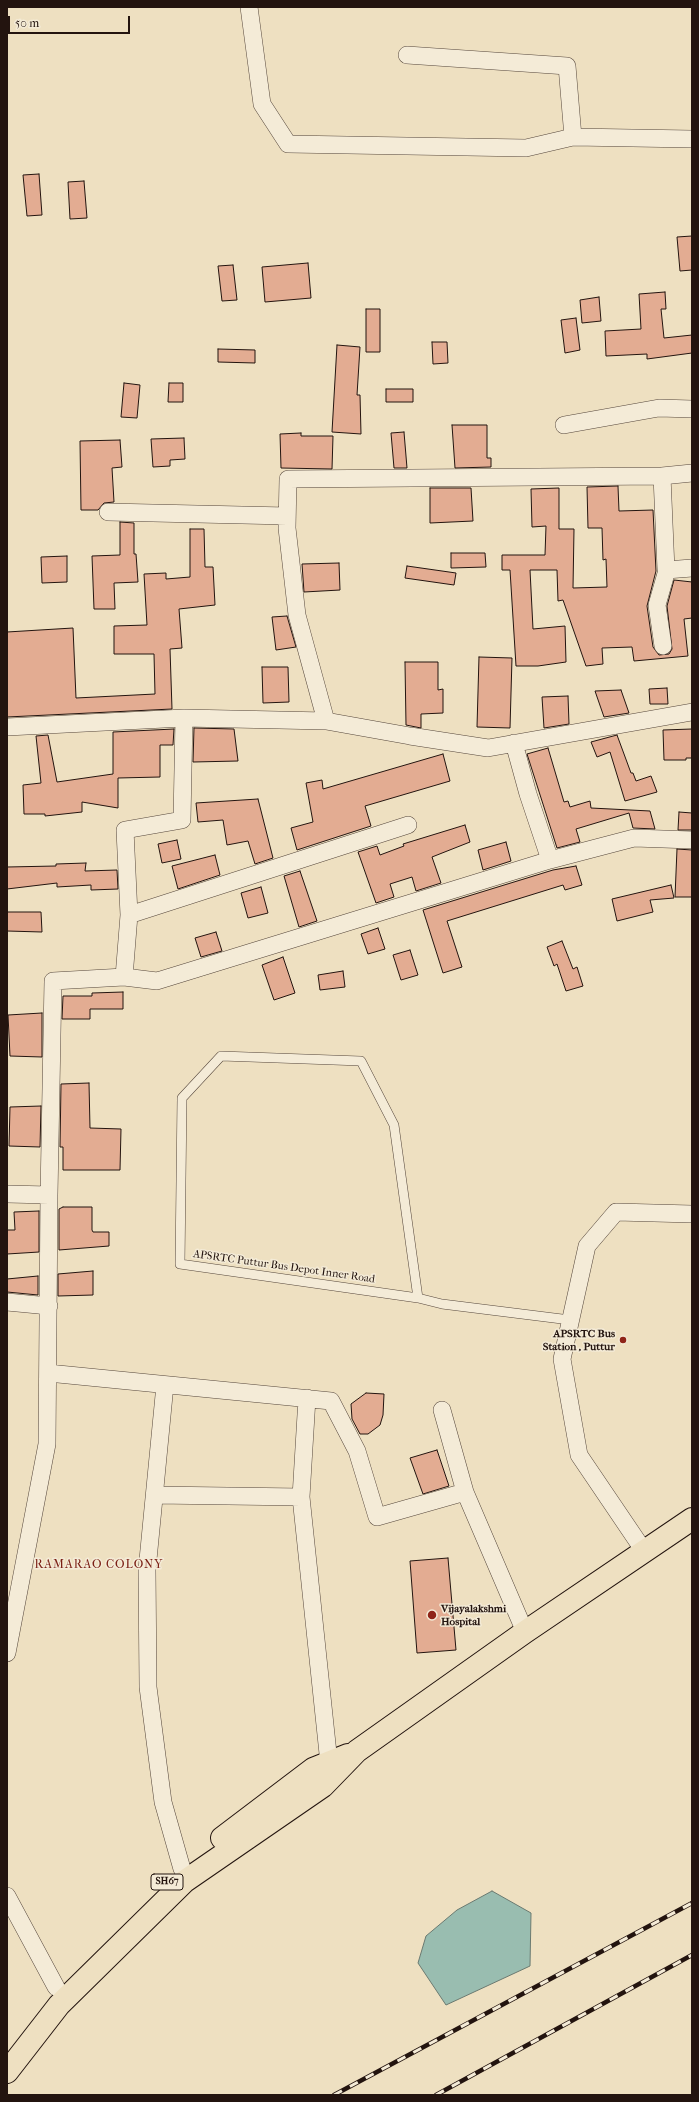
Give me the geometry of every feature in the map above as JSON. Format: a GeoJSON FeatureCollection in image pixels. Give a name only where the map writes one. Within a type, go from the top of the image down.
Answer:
{"type":"FeatureCollection","features":[{"type":"Feature","properties":{"kind":"main road","name":"SH67"},"geometry":{"type":"LineString","coordinates":[[7,2072],[59,2005],[185,1881],[323,1786],[357,1751],[525,1632],[692,1519]]}},
{"type":"Feature","properties":{"kind":"main road","name":"SH67"},"geometry":{"type":"LineString","coordinates":[[7,2048],[56,1987],[182,1868],[314,1769],[357,1751]]}},
{"type":"Feature","properties":{"kind":"street"},"geometry":{"type":"LineString","coordinates":[[249,7],[262,104],[288,144],[526,148],[573,137],[692,139]]}},
{"type":"Feature","properties":{"kind":"street"},"geometry":{"type":"LineString","coordinates":[[407,55],[567,66],[573,137]]}},
{"type":"Feature","properties":{"kind":"street"},"geometry":{"type":"LineString","coordinates":[[564,425],[658,408],[692,409]]}},
{"type":"Feature","properties":{"kind":"street"},"geometry":{"type":"LineString","coordinates":[[326,721],[297,615],[287,516],[288,479],[662,476],[692,473]]}},
{"type":"Feature","properties":{"kind":"street"},"geometry":{"type":"LineString","coordinates":[[662,476],[667,570],[657,605],[663,646]]}},
{"type":"Feature","properties":{"kind":"street"},"geometry":{"type":"LineString","coordinates":[[108,512],[287,516]]}},
{"type":"Feature","properties":{"kind":"street"},"geometry":{"type":"LineString","coordinates":[[667,570],[692,568]]}},
{"type":"Feature","properties":{"kind":"street"},"geometry":{"type":"LineString","coordinates":[[7,727],[184,718],[326,721],[488,748],[692,712]]}},
{"type":"Feature","properties":{"kind":"street"},"geometry":{"type":"LineString","coordinates":[[124,977],[129,915],[125,830],[182,820],[184,718]]}},
{"type":"Feature","properties":{"kind":"street"},"geometry":{"type":"LineString","coordinates":[[514,743],[528,794],[550,860]]}},
{"type":"Feature","properties":{"kind":"street"},"geometry":{"type":"LineString","coordinates":[[129,915],[408,825]]}},
{"type":"Feature","properties":{"kind":"street"},"geometry":{"type":"LineString","coordinates":[[7,1654],[47,1444],[49,1195],[53,981],[124,977],[157,981],[550,860],[634,838],[692,840]]}},
{"type":"Feature","properties":{"kind":"street"},"geometry":{"type":"LineString","coordinates":[[7,1194],[49,1195]]}},
{"type":"Feature","properties":{"kind":"street"},"geometry":{"type":"LineString","coordinates":[[644,1551],[579,1455],[562,1359],[586,1246],[616,1212],[692,1214]]}},
{"type":"Feature","properties":{"kind":"street"},"geometry":{"type":"LineString","coordinates":[[7,1302],[49,1306]]}},
{"type":"Feature","properties":{"kind":"street"},"geometry":{"type":"LineString","coordinates":[[48,1373],[331,1401],[357,1452],[377,1517],[465,1492]]}},
{"type":"Feature","properties":{"kind":"street"},"geometry":{"type":"LineString","coordinates":[[165,1385],[147,1570],[148,1687],[163,1802],[182,1868]]}},
{"type":"Feature","properties":{"kind":"street"},"geometry":{"type":"LineString","coordinates":[[307,1398],[301,1497],[329,1763]]}},
{"type":"Feature","properties":{"kind":"street"},"geometry":{"type":"LineString","coordinates":[[442,1410],[465,1492],[525,1632]]}},
{"type":"Feature","properties":{"kind":"street"},"geometry":{"type":"LineString","coordinates":[[154,1495],[301,1497]]}},
{"type":"Feature","properties":{"kind":"street"},"geometry":{"type":"LineString","coordinates":[[7,1896],[56,1987]]}},
{"type":"Feature","properties":{"kind":"lane","name":"APSRTC Puttur Bus Depot Inner Road"},"geometry":{"type":"LineString","coordinates":[[418,1298],[394,1125],[361,1061],[221,1056],[182,1098],[180,1264],[418,1298],[442,1304],[570,1320]]}},
{"type":"Feature","properties":{"kind":"water"},"geometry":{"type":"Polygon","coordinates":[[[492,1891],[531,1913],[530,1966],[446,2005],[418,1963],[426,1936],[457,1910],[492,1891]]]}},
{"type":"Feature","properties":{"kind":"building"},"geometry":{"type":"Polygon","coordinates":[[[39,174],[42,215],[27,216],[23,175],[39,174]]]}},
{"type":"Feature","properties":{"kind":"building"},"geometry":{"type":"Polygon","coordinates":[[[84,181],[87,218],[70,219],[68,182],[84,181]]]}},
{"type":"Feature","properties":{"kind":"building"},"geometry":{"type":"Polygon","coordinates":[[[692,236],[692,270],[680,271],[677,237],[692,236]]]}},
{"type":"Feature","properties":{"kind":"building"},"geometry":{"type":"Polygon","coordinates":[[[308,263],[311,298],[265,302],[262,267],[308,263]]]}},
{"type":"Feature","properties":{"kind":"building"},"geometry":{"type":"Polygon","coordinates":[[[233,265],[237,300],[222,301],[218,266],[233,265]]]}},
{"type":"Feature","properties":{"kind":"building"},"geometry":{"type":"Polygon","coordinates":[[[665,292],[666,309],[661,309],[664,338],[692,335],[692,353],[647,359],[647,354],[606,356],[605,331],[641,329],[639,294],[665,292]]]}},
{"type":"Feature","properties":{"kind":"building"},"geometry":{"type":"Polygon","coordinates":[[[599,297],[601,321],[582,323],[580,300],[599,297]]]}},
{"type":"Feature","properties":{"kind":"building"},"geometry":{"type":"Polygon","coordinates":[[[366,309],[380,309],[380,352],[366,352],[366,309]]]}},
{"type":"Feature","properties":{"kind":"building"},"geometry":{"type":"Polygon","coordinates":[[[576,318],[580,350],[565,353],[561,320],[576,318]]]}},
{"type":"Feature","properties":{"kind":"building"},"geometry":{"type":"Polygon","coordinates":[[[432,342],[447,342],[448,363],[433,364],[432,342]]]}},
{"type":"Feature","properties":{"kind":"building"},"geometry":{"type":"Polygon","coordinates":[[[337,345],[360,347],[357,395],[360,395],[361,434],[332,432],[337,345]]]}},
{"type":"Feature","properties":{"kind":"building"},"geometry":{"type":"Polygon","coordinates":[[[218,349],[255,350],[255,363],[218,362],[218,349]]]}},
{"type":"Feature","properties":{"kind":"building"},"geometry":{"type":"Polygon","coordinates":[[[124,383],[140,385],[137,418],[121,417],[124,383]]]}},
{"type":"Feature","properties":{"kind":"building"},"geometry":{"type":"Polygon","coordinates":[[[169,383],[183,383],[183,402],[168,402],[169,383]]]}},
{"type":"Feature","properties":{"kind":"building"},"geometry":{"type":"Polygon","coordinates":[[[386,389],[413,389],[413,402],[386,402],[386,389]]]}},
{"type":"Feature","properties":{"kind":"building"},"geometry":{"type":"Polygon","coordinates":[[[452,425],[487,425],[487,458],[491,458],[491,467],[455,468],[452,425]]]}},
{"type":"Feature","properties":{"kind":"building"},"geometry":{"type":"Polygon","coordinates":[[[404,432],[407,468],[394,468],[391,433],[404,432]]]}},
{"type":"Feature","properties":{"kind":"building"},"geometry":{"type":"Polygon","coordinates":[[[301,433],[301,436],[333,436],[332,469],[281,468],[280,434],[301,433]]]}},
{"type":"Feature","properties":{"kind":"building"},"geometry":{"type":"Polygon","coordinates":[[[184,438],[185,459],[170,460],[170,466],[153,467],[151,439],[184,438]]]}},
{"type":"Feature","properties":{"kind":"building"},"geometry":{"type":"Polygon","coordinates":[[[120,440],[122,467],[112,468],[114,502],[104,503],[98,510],[81,510],[80,441],[120,440]]]}},
{"type":"Feature","properties":{"kind":"building"},"geometry":{"type":"Polygon","coordinates":[[[618,486],[619,511],[653,510],[656,571],[647,606],[653,647],[659,655],[669,654],[672,649],[667,606],[674,580],[692,582],[692,618],[684,619],[688,656],[634,661],[632,647],[602,648],[603,664],[586,666],[563,600],[558,601],[557,570],[530,570],[533,629],[565,626],[566,662],[538,666],[516,666],[510,570],[502,570],[502,555],[545,555],[546,526],[532,527],[531,489],[559,488],[559,529],[574,529],[573,588],[607,587],[606,559],[603,560],[602,528],[588,528],[587,487],[618,486]]]}},
{"type":"Feature","properties":{"kind":"building"},"geometry":{"type":"Polygon","coordinates":[[[430,488],[471,488],[473,521],[430,523],[430,488]]]}},
{"type":"Feature","properties":{"kind":"building"},"geometry":{"type":"Polygon","coordinates":[[[120,522],[134,523],[134,554],[136,554],[138,582],[114,583],[115,609],[94,609],[92,556],[120,555],[120,522]]]}},
{"type":"Feature","properties":{"kind":"building"},"geometry":{"type":"Polygon","coordinates":[[[190,529],[204,529],[205,567],[213,567],[215,605],[179,609],[182,648],[170,649],[172,709],[7,717],[7,632],[73,628],[76,698],[155,694],[154,654],[114,654],[114,626],[147,625],[144,574],[166,573],[166,579],[190,577],[190,529]]]}},
{"type":"Feature","properties":{"kind":"building"},"geometry":{"type":"Polygon","coordinates":[[[451,553],[485,553],[486,567],[451,568],[451,553]]]}},
{"type":"Feature","properties":{"kind":"building"},"geometry":{"type":"Polygon","coordinates":[[[67,556],[67,582],[42,583],[41,557],[67,556]]]}},
{"type":"Feature","properties":{"kind":"building"},"geometry":{"type":"Polygon","coordinates":[[[339,563],[340,590],[304,592],[302,564],[339,563]]]}},
{"type":"Feature","properties":{"kind":"building"},"geometry":{"type":"Polygon","coordinates":[[[407,566],[456,573],[454,585],[405,578],[407,566]]]}},
{"type":"Feature","properties":{"kind":"building"},"geometry":{"type":"Polygon","coordinates":[[[287,616],[296,647],[276,650],[272,617],[287,616]]]}},
{"type":"Feature","properties":{"kind":"building"},"geometry":{"type":"Polygon","coordinates":[[[479,657],[512,658],[510,728],[477,727],[479,657]]]}},
{"type":"Feature","properties":{"kind":"building"},"geometry":{"type":"Polygon","coordinates":[[[405,662],[438,662],[438,690],[443,689],[443,713],[421,714],[421,728],[406,725],[405,662]]]}},
{"type":"Feature","properties":{"kind":"building"},"geometry":{"type":"Polygon","coordinates":[[[262,667],[288,667],[289,702],[263,703],[262,667]]]}},
{"type":"Feature","properties":{"kind":"building"},"geometry":{"type":"Polygon","coordinates":[[[667,688],[668,704],[650,704],[649,689],[667,688]]]}},
{"type":"Feature","properties":{"kind":"building"},"geometry":{"type":"Polygon","coordinates":[[[621,690],[629,713],[604,717],[595,691],[621,690]]]}},
{"type":"Feature","properties":{"kind":"building"},"geometry":{"type":"Polygon","coordinates":[[[568,696],[569,724],[544,728],[542,697],[568,696]]]}},
{"type":"Feature","properties":{"kind":"building"},"geometry":{"type":"Polygon","coordinates":[[[194,728],[234,729],[238,761],[193,762],[194,728]]]}},
{"type":"Feature","properties":{"kind":"building"},"geometry":{"type":"Polygon","coordinates":[[[174,729],[173,745],[160,745],[160,777],[118,778],[118,808],[82,802],[82,812],[45,816],[45,814],[24,814],[23,785],[41,783],[36,736],[48,735],[57,782],[113,774],[113,732],[174,729]]]}},
{"type":"Feature","properties":{"kind":"building"},"geometry":{"type":"Polygon","coordinates":[[[692,729],[692,758],[686,758],[686,760],[664,760],[663,730],[692,729]]]}},
{"type":"Feature","properties":{"kind":"building"},"geometry":{"type":"Polygon","coordinates":[[[617,735],[631,773],[633,773],[636,781],[651,776],[657,792],[625,801],[610,752],[597,757],[591,742],[617,735]]]}},
{"type":"Feature","properties":{"kind":"building"},"geometry":{"type":"Polygon","coordinates":[[[548,748],[564,802],[568,801],[570,807],[590,801],[591,808],[650,811],[655,829],[633,828],[629,813],[576,829],[580,842],[557,848],[527,754],[548,748]]]}},
{"type":"Feature","properties":{"kind":"building"},"geometry":{"type":"Polygon","coordinates":[[[443,754],[450,781],[365,806],[371,826],[297,850],[291,828],[313,822],[306,783],[322,780],[323,789],[443,754]]]}},
{"type":"Feature","properties":{"kind":"building"},"geometry":{"type":"Polygon","coordinates":[[[258,799],[273,858],[255,864],[248,841],[227,845],[223,820],[198,822],[196,803],[258,799]]]}},
{"type":"Feature","properties":{"kind":"building"},"geometry":{"type":"Polygon","coordinates":[[[679,812],[692,813],[692,830],[678,830],[679,812]]]}},
{"type":"Feature","properties":{"kind":"building"},"geometry":{"type":"Polygon","coordinates":[[[465,825],[470,842],[432,857],[441,883],[416,891],[412,877],[390,884],[394,897],[376,903],[358,852],[377,846],[380,855],[404,846],[403,844],[465,825]]]}},
{"type":"Feature","properties":{"kind":"building"},"geometry":{"type":"Polygon","coordinates":[[[177,840],[181,859],[162,863],[158,844],[177,840]]]}},
{"type":"Feature","properties":{"kind":"building"},"geometry":{"type":"Polygon","coordinates":[[[506,842],[511,861],[483,870],[478,850],[506,842]]]}},
{"type":"Feature","properties":{"kind":"building"},"geometry":{"type":"Polygon","coordinates":[[[677,849],[692,850],[692,897],[675,897],[677,849]]]}},
{"type":"Feature","properties":{"kind":"building"},"geometry":{"type":"Polygon","coordinates":[[[215,855],[220,875],[178,889],[172,866],[215,855]]]}},
{"type":"Feature","properties":{"kind":"building"},"geometry":{"type":"Polygon","coordinates":[[[86,863],[85,871],[117,870],[118,889],[91,890],[91,885],[57,887],[57,883],[7,889],[7,867],[56,866],[56,864],[86,863]]]}},
{"type":"Feature","properties":{"kind":"building"},"geometry":{"type":"Polygon","coordinates":[[[576,866],[582,885],[565,890],[563,885],[447,921],[462,967],[443,973],[423,910],[553,870],[576,866]]]}},
{"type":"Feature","properties":{"kind":"building"},"geometry":{"type":"Polygon","coordinates":[[[300,871],[317,921],[299,927],[284,876],[300,871]]]}},
{"type":"Feature","properties":{"kind":"building"},"geometry":{"type":"Polygon","coordinates":[[[671,885],[674,898],[650,900],[653,912],[617,921],[612,899],[671,885]]]}},
{"type":"Feature","properties":{"kind":"building"},"geometry":{"type":"Polygon","coordinates":[[[261,887],[268,913],[248,918],[241,893],[261,887]]]}},
{"type":"Feature","properties":{"kind":"building"},"geometry":{"type":"Polygon","coordinates":[[[7,912],[41,912],[42,932],[7,931],[7,912]]]}},
{"type":"Feature","properties":{"kind":"building"},"geometry":{"type":"Polygon","coordinates":[[[378,928],[385,949],[368,954],[361,934],[378,928]]]}},
{"type":"Feature","properties":{"kind":"building"},"geometry":{"type":"Polygon","coordinates":[[[216,932],[222,951],[201,957],[195,938],[216,932]]]}},
{"type":"Feature","properties":{"kind":"building"},"geometry":{"type":"Polygon","coordinates":[[[562,941],[573,969],[577,967],[583,986],[566,991],[557,964],[554,966],[547,947],[562,941]]]}},
{"type":"Feature","properties":{"kind":"building"},"geometry":{"type":"Polygon","coordinates":[[[410,950],[418,975],[401,980],[393,955],[410,950]]]}},
{"type":"Feature","properties":{"kind":"building"},"geometry":{"type":"Polygon","coordinates":[[[283,957],[295,993],[274,1000],[262,965],[283,957]]]}},
{"type":"Feature","properties":{"kind":"building"},"geometry":{"type":"Polygon","coordinates":[[[343,971],[345,987],[320,990],[318,975],[343,971]]]}},
{"type":"Feature","properties":{"kind":"building"},"geometry":{"type":"Polygon","coordinates":[[[123,992],[123,1009],[90,1009],[90,1019],[62,1019],[63,996],[92,996],[92,993],[123,992]]]}},
{"type":"Feature","properties":{"kind":"building"},"geometry":{"type":"Polygon","coordinates":[[[42,1013],[42,1057],[10,1056],[8,1015],[42,1013]]]}},
{"type":"Feature","properties":{"kind":"building"},"geometry":{"type":"Polygon","coordinates":[[[89,1083],[90,1128],[121,1129],[120,1170],[63,1170],[63,1147],[60,1147],[61,1084],[89,1083]]]}},
{"type":"Feature","properties":{"kind":"building"},"geometry":{"type":"Polygon","coordinates":[[[41,1106],[40,1147],[9,1146],[10,1107],[41,1106]]]}},
{"type":"Feature","properties":{"kind":"building"},"geometry":{"type":"Polygon","coordinates":[[[63,1207],[92,1207],[92,1230],[93,1232],[109,1232],[109,1246],[59,1250],[59,1209],[63,1207]]]}},
{"type":"Feature","properties":{"kind":"building"},"geometry":{"type":"Polygon","coordinates":[[[39,1211],[39,1252],[7,1254],[7,1230],[15,1230],[14,1212],[39,1211]]]}},
{"type":"Feature","properties":{"kind":"building"},"geometry":{"type":"Polygon","coordinates":[[[93,1271],[93,1295],[58,1296],[58,1274],[93,1271]]]}},
{"type":"Feature","properties":{"kind":"building"},"geometry":{"type":"Polygon","coordinates":[[[38,1276],[38,1295],[7,1292],[7,1279],[38,1276]]]}},
{"type":"Feature","properties":{"kind":"building"},"geometry":{"type":"Polygon","coordinates":[[[366,1393],[384,1394],[383,1415],[380,1425],[368,1434],[360,1434],[352,1419],[351,1404],[366,1393]]]}},
{"type":"Feature","properties":{"kind":"building"},"geometry":{"type":"Polygon","coordinates":[[[437,1450],[449,1486],[423,1494],[410,1458],[437,1450]]]}},
{"type":"Feature","properties":{"kind":"building"},"geometry":{"type":"Polygon","coordinates":[[[448,1558],[456,1650],[417,1653],[410,1561],[448,1558]]]}},
{"type":"Feature","properties":{"kind":"railway"},"geometry":{"type":"LineString","coordinates":[[334,2095],[692,1903]]}},
{"type":"Feature","properties":{"kind":"railway"},"geometry":{"type":"LineString","coordinates":[[436,2095],[692,1955]]}},
{"type":"Feature","properties":{"kind":"place","name":"APSRTC Bus Station , Puttur"},"geometry":{"type":"Point","coordinates":[623,1340]}},
{"type":"Feature","properties":{"kind":"place","name":"Vijayalakshmi Hospital"},"geometry":{"type":"Point","coordinates":[432,1615]}},
{"type":"Feature","properties":{"kind":"district","name":"RAMARAO COLONY"},"geometry":{"type":"Point","coordinates":[99,1565]}}]}
